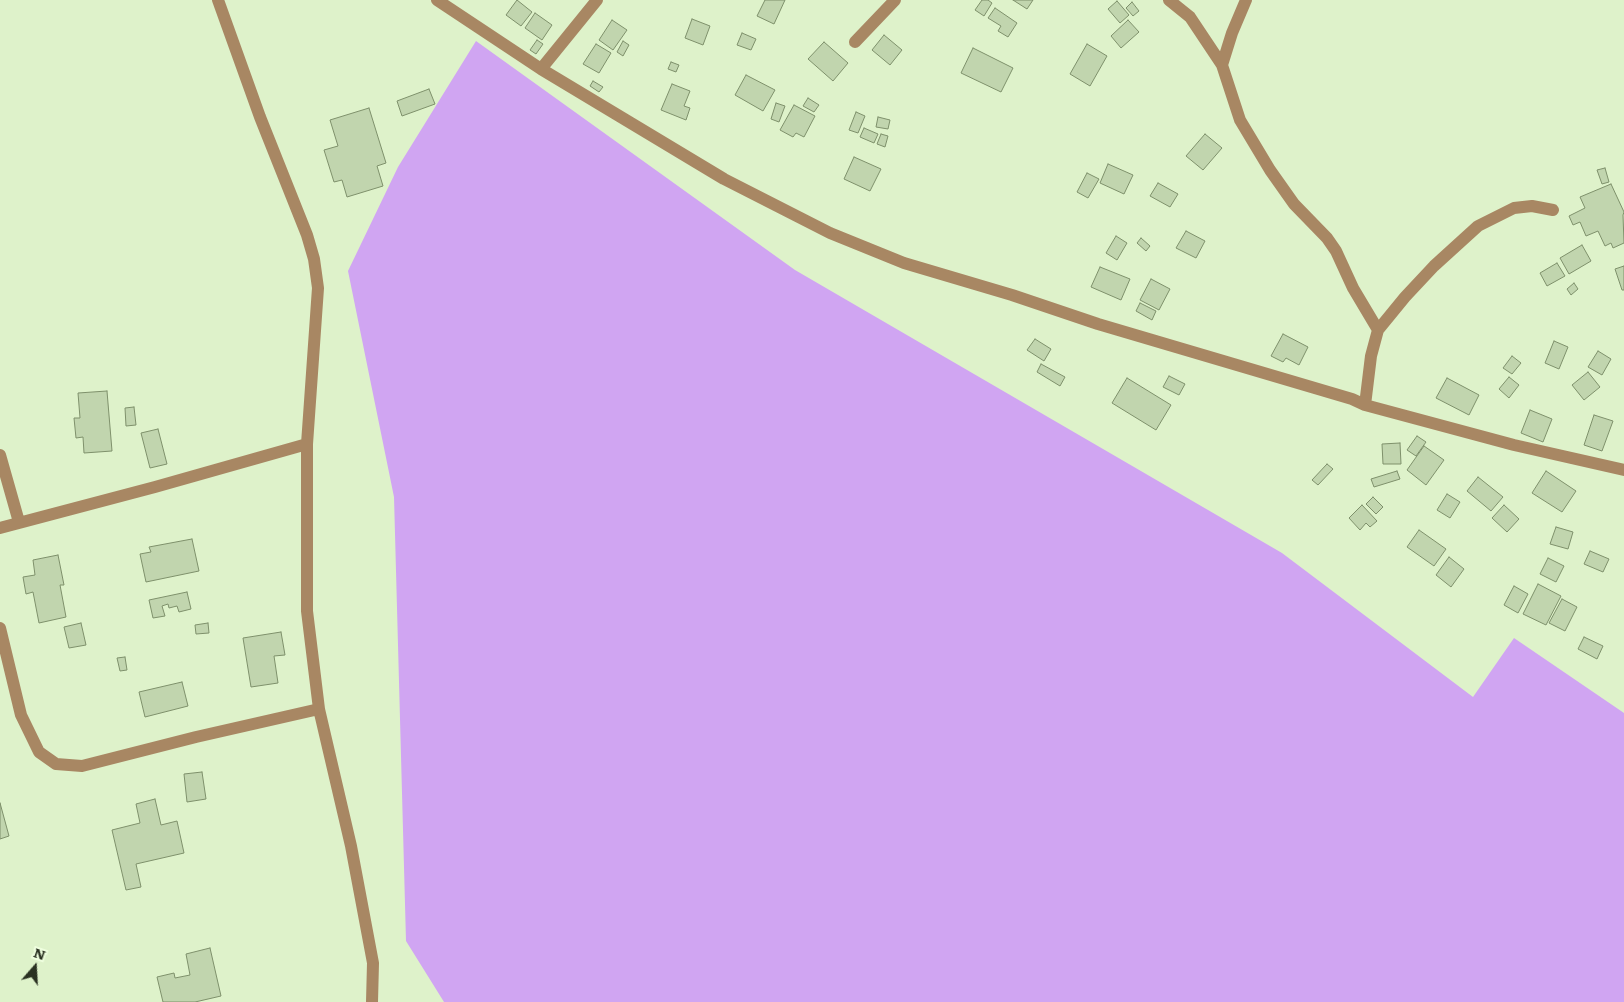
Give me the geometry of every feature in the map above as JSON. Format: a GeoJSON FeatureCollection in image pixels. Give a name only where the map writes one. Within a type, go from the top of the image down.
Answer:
{"type":"FeatureCollection","features":[{"type":"Feature","properties":{"kind":"street"},"geometry":{"type":"LineString","coordinates":[[218,0],[260,117],[307,235],[314,259],[318,288],[307,444],[307,611],[319,709],[351,846],[373,963],[372,1002]]}},
{"type":"Feature","properties":{"kind":"street"},"geometry":{"type":"LineString","coordinates":[[437,0],[541,69],[724,179],[830,233],[904,264],[1012,295],[1098,324],[1352,399],[1365,405],[1514,445],[1624,470]]}},
{"type":"Feature","properties":{"kind":"street"},"geometry":{"type":"LineString","coordinates":[[541,69],[597,0]]}},
{"type":"Feature","properties":{"kind":"street"},"geometry":{"type":"LineString","coordinates":[[856,42],[895,0]]}},
{"type":"Feature","properties":{"kind":"street"},"geometry":{"type":"LineString","coordinates":[[1169,0],[1190,17],[1222,65],[1240,120],[1270,170],[1294,204],[1327,238],[1336,251],[1353,288],[1378,330]]}},
{"type":"Feature","properties":{"kind":"street"},"geometry":{"type":"LineString","coordinates":[[1222,65],[1232,33],[1246,0]]}},
{"type":"Feature","properties":{"kind":"street"},"geometry":{"type":"LineString","coordinates":[[1365,405],[1371,356],[1378,330],[1434,266],[1478,226],[1514,208],[1532,206],[1553,210]]}},
{"type":"Feature","properties":{"kind":"street"},"geometry":{"type":"LineString","coordinates":[[0,528],[156,487],[307,444]]}},
{"type":"Feature","properties":{"kind":"street"},"geometry":{"type":"LineString","coordinates":[[0,455],[19,522]]}},
{"type":"Feature","properties":{"kind":"street"},"geometry":{"type":"LineString","coordinates":[[0,628],[22,715],[39,752],[56,764],[82,766],[196,737],[319,709]]}},
{"type":"Feature","properties":{"kind":"shaded area"},"geometry":{"type":"Polygon","coordinates":[[[476,41],[795,270],[1282,553],[1473,697],[1514,638],[1624,713],[1624,1002],[444,1002],[406,941],[394,497],[348,271],[398,167],[476,41]]]}},
{"type":"Feature","properties":{"kind":"building"},"geometry":{"type":"Polygon","coordinates":[[[517,0],[532,12],[521,26],[506,15],[517,0]]]}},
{"type":"Feature","properties":{"kind":"building"},"geometry":{"type":"Polygon","coordinates":[[[765,0],[785,0],[774,24],[757,16],[765,0]]]}},
{"type":"Feature","properties":{"kind":"building"},"geometry":{"type":"Polygon","coordinates":[[[982,0],[988,0],[992,3],[984,16],[975,10],[982,0]]]}},
{"type":"Feature","properties":{"kind":"building"},"geometry":{"type":"Polygon","coordinates":[[[1013,0],[1033,0],[1027,9],[1013,0]]]}},
{"type":"Feature","properties":{"kind":"building"},"geometry":{"type":"Polygon","coordinates":[[[1117,1],[1129,15],[1120,23],[1108,9],[1117,1]]]}},
{"type":"Feature","properties":{"kind":"building"},"geometry":{"type":"Polygon","coordinates":[[[1132,2],[1139,11],[1133,16],[1126,8],[1132,2]]]}},
{"type":"Feature","properties":{"kind":"building"},"geometry":{"type":"Polygon","coordinates":[[[995,8],[1017,23],[1008,37],[998,31],[1001,26],[988,18],[995,8]]]}},
{"type":"Feature","properties":{"kind":"building"},"geometry":{"type":"Polygon","coordinates":[[[535,13],[552,25],[542,40],[525,28],[535,13]]]}},
{"type":"Feature","properties":{"kind":"building"},"geometry":{"type":"Polygon","coordinates":[[[692,19],[710,26],[703,45],[685,38],[692,19]]]}},
{"type":"Feature","properties":{"kind":"building"},"geometry":{"type":"Polygon","coordinates":[[[612,20],[627,30],[613,50],[599,40],[612,20]]]}},
{"type":"Feature","properties":{"kind":"building"},"geometry":{"type":"Polygon","coordinates":[[[1128,20],[1139,32],[1121,48],[1111,36],[1128,20]]]}},
{"type":"Feature","properties":{"kind":"building"},"geometry":{"type":"Polygon","coordinates":[[[742,33],[756,39],[751,50],[737,45],[742,33]]]}},
{"type":"Feature","properties":{"kind":"building"},"geometry":{"type":"Polygon","coordinates":[[[884,35],[902,50],[890,65],[872,50],[884,35]]]}},
{"type":"Feature","properties":{"kind":"building"},"geometry":{"type":"Polygon","coordinates":[[[537,40],[543,44],[536,54],[530,50],[537,40]]]}},
{"type":"Feature","properties":{"kind":"building"},"geometry":{"type":"Polygon","coordinates":[[[623,41],[629,45],[623,56],[617,52],[623,41]]]}},
{"type":"Feature","properties":{"kind":"building"},"geometry":{"type":"Polygon","coordinates":[[[824,42],[848,63],[833,81],[808,59],[824,42]]]}},
{"type":"Feature","properties":{"kind":"building"},"geometry":{"type":"Polygon","coordinates":[[[596,44],[611,53],[599,73],[583,64],[596,44]]]}},
{"type":"Feature","properties":{"kind":"building"},"geometry":{"type":"Polygon","coordinates":[[[1087,44],[1107,56],[1090,86],[1070,74],[1087,44]]]}},
{"type":"Feature","properties":{"kind":"building"},"geometry":{"type":"Polygon","coordinates":[[[973,48],[1013,68],[1001,92],[961,73],[973,48]]]}},
{"type":"Feature","properties":{"kind":"building"},"geometry":{"type":"Polygon","coordinates":[[[671,62],[679,65],[676,72],[668,69],[671,62]]]}},
{"type":"Feature","properties":{"kind":"building"},"geometry":{"type":"Polygon","coordinates":[[[746,75],[775,90],[763,111],[735,95],[746,75]]]}},
{"type":"Feature","properties":{"kind":"building"},"geometry":{"type":"Polygon","coordinates":[[[593,81],[603,87],[599,92],[590,86],[593,81]]]}},
{"type":"Feature","properties":{"kind":"building"},"geometry":{"type":"Polygon","coordinates":[[[672,84],[690,91],[684,106],[690,108],[686,120],[661,110],[672,84]]]}},
{"type":"Feature","properties":{"kind":"building"},"geometry":{"type":"Polygon","coordinates":[[[429,89],[435,104],[402,116],[397,101],[429,89]]]}},
{"type":"Feature","properties":{"kind":"building"},"geometry":{"type":"Polygon","coordinates":[[[808,98],[819,105],[814,112],[803,106],[808,98]]]}},
{"type":"Feature","properties":{"kind":"building"},"geometry":{"type":"Polygon","coordinates":[[[776,103],[785,106],[779,122],[771,119],[776,103]]]}},
{"type":"Feature","properties":{"kind":"building"},"geometry":{"type":"Polygon","coordinates":[[[794,105],[815,116],[804,137],[796,133],[793,137],[780,130],[794,105]]]}},
{"type":"Feature","properties":{"kind":"building"},"geometry":{"type":"Polygon","coordinates":[[[369,108],[386,163],[377,166],[383,186],[347,197],[342,180],[334,182],[324,150],[338,146],[330,120],[369,108]]]}},
{"type":"Feature","properties":{"kind":"building"},"geometry":{"type":"Polygon","coordinates":[[[856,112],[865,116],[858,133],[849,130],[856,112]]]}},
{"type":"Feature","properties":{"kind":"building"},"geometry":{"type":"Polygon","coordinates":[[[878,117],[890,120],[888,129],[876,127],[878,117]]]}},
{"type":"Feature","properties":{"kind":"building"},"geometry":{"type":"Polygon","coordinates":[[[864,128],[878,134],[874,143],[860,137],[864,128]]]}},
{"type":"Feature","properties":{"kind":"building"},"geometry":{"type":"Polygon","coordinates":[[[881,134],[888,136],[885,147],[877,144],[881,134]]]}},
{"type":"Feature","properties":{"kind":"building"},"geometry":{"type":"Polygon","coordinates":[[[1205,134],[1222,148],[1203,170],[1186,156],[1205,134]]]}},
{"type":"Feature","properties":{"kind":"building"},"geometry":{"type":"Polygon","coordinates":[[[854,157],[881,169],[870,191],[844,179],[854,157]]]}},
{"type":"Feature","properties":{"kind":"building"},"geometry":{"type":"Polygon","coordinates":[[[1108,164],[1133,175],[1124,194],[1100,183],[1108,164]]]}},
{"type":"Feature","properties":{"kind":"building"},"geometry":{"type":"Polygon","coordinates":[[[1605,168],[1609,182],[1602,184],[1597,170],[1605,168]]]}},
{"type":"Feature","properties":{"kind":"building"},"geometry":{"type":"Polygon","coordinates":[[[1087,173],[1099,179],[1088,198],[1077,192],[1087,173]]]}},
{"type":"Feature","properties":{"kind":"building"},"geometry":{"type":"Polygon","coordinates":[[[1158,183],[1178,194],[1170,207],[1150,196],[1158,183]]]}},
{"type":"Feature","properties":{"kind":"building"},"geometry":{"type":"Polygon","coordinates":[[[1611,184],[1624,212],[1624,243],[1613,248],[1611,243],[1605,246],[1598,231],[1586,236],[1580,222],[1573,225],[1569,216],[1585,208],[1580,197],[1611,184]]]}},
{"type":"Feature","properties":{"kind":"building"},"geometry":{"type":"Polygon","coordinates":[[[1186,231],[1205,241],[1196,258],[1176,248],[1186,231]]]}},
{"type":"Feature","properties":{"kind":"building"},"geometry":{"type":"Polygon","coordinates":[[[1116,236],[1127,243],[1117,260],[1106,253],[1116,236]]]}},
{"type":"Feature","properties":{"kind":"building"},"geometry":{"type":"Polygon","coordinates":[[[1141,238],[1150,246],[1146,251],[1137,243],[1141,238]]]}},
{"type":"Feature","properties":{"kind":"building"},"geometry":{"type":"Polygon","coordinates":[[[1582,245],[1591,261],[1569,274],[1560,258],[1582,245]]]}},
{"type":"Feature","properties":{"kind":"building"},"geometry":{"type":"Polygon","coordinates":[[[1557,263],[1565,276],[1547,286],[1540,273],[1557,263]]]}},
{"type":"Feature","properties":{"kind":"building"},"geometry":{"type":"Polygon","coordinates":[[[1624,266],[1624,290],[1622,290],[1615,269],[1624,266]]]}},
{"type":"Feature","properties":{"kind":"building"},"geometry":{"type":"Polygon","coordinates":[[[1100,267],[1130,279],[1121,300],[1091,287],[1100,267]]]}},
{"type":"Feature","properties":{"kind":"building"},"geometry":{"type":"Polygon","coordinates":[[[1151,279],[1170,289],[1159,310],[1140,300],[1151,279]]]}},
{"type":"Feature","properties":{"kind":"building"},"geometry":{"type":"Polygon","coordinates":[[[1574,283],[1578,289],[1571,295],[1567,289],[1574,283]]]}},
{"type":"Feature","properties":{"kind":"building"},"geometry":{"type":"Polygon","coordinates":[[[1140,303],[1156,311],[1152,320],[1136,311],[1140,303]]]}},
{"type":"Feature","properties":{"kind":"building"},"geometry":{"type":"Polygon","coordinates":[[[1283,334],[1308,347],[1299,365],[1286,358],[1283,362],[1271,356],[1283,334]]]}},
{"type":"Feature","properties":{"kind":"building"},"geometry":{"type":"Polygon","coordinates":[[[1035,339],[1051,349],[1044,361],[1027,350],[1035,339]]]}},
{"type":"Feature","properties":{"kind":"building"},"geometry":{"type":"Polygon","coordinates":[[[1554,341],[1568,347],[1559,369],[1545,363],[1554,341]]]}},
{"type":"Feature","properties":{"kind":"building"},"geometry":{"type":"Polygon","coordinates":[[[1598,351],[1611,359],[1602,375],[1588,367],[1598,351]]]}},
{"type":"Feature","properties":{"kind":"building"},"geometry":{"type":"Polygon","coordinates":[[[1512,356],[1521,363],[1512,374],[1503,368],[1512,356]]]}},
{"type":"Feature","properties":{"kind":"building"},"geometry":{"type":"Polygon","coordinates":[[[1041,364],[1065,377],[1060,386],[1037,372],[1041,364]]]}},
{"type":"Feature","properties":{"kind":"building"},"geometry":{"type":"Polygon","coordinates":[[[1588,372],[1600,387],[1584,400],[1572,385],[1588,372]]]}},
{"type":"Feature","properties":{"kind":"building"},"geometry":{"type":"Polygon","coordinates":[[[1169,376],[1185,384],[1179,395],[1163,387],[1169,376]]]}},
{"type":"Feature","properties":{"kind":"building"},"geometry":{"type":"Polygon","coordinates":[[[1509,377],[1519,385],[1509,398],[1499,389],[1509,377]]]}},
{"type":"Feature","properties":{"kind":"building"},"geometry":{"type":"Polygon","coordinates":[[[1127,378],[1171,405],[1156,430],[1112,403],[1127,378]]]}},
{"type":"Feature","properties":{"kind":"building"},"geometry":{"type":"Polygon","coordinates":[[[1447,378],[1479,395],[1469,415],[1436,398],[1447,378]]]}},
{"type":"Feature","properties":{"kind":"building"},"geometry":{"type":"Polygon","coordinates":[[[107,391],[112,451],[84,453],[83,437],[76,438],[74,418],[80,418],[78,393],[107,391]]]}},
{"type":"Feature","properties":{"kind":"building"},"geometry":{"type":"Polygon","coordinates":[[[134,407],[136,425],[126,426],[125,408],[134,407]]]}},
{"type":"Feature","properties":{"kind":"building"},"geometry":{"type":"Polygon","coordinates":[[[1530,410],[1552,419],[1543,442],[1521,433],[1530,410]]]}},
{"type":"Feature","properties":{"kind":"building"},"geometry":{"type":"Polygon","coordinates":[[[1594,415],[1613,421],[1602,451],[1584,445],[1594,415]]]}},
{"type":"Feature","properties":{"kind":"building"},"geometry":{"type":"Polygon","coordinates":[[[158,429],[167,464],[150,468],[141,433],[158,429]]]}},
{"type":"Feature","properties":{"kind":"building"},"geometry":{"type":"Polygon","coordinates":[[[1417,436],[1426,442],[1416,456],[1407,450],[1417,436]]]}},
{"type":"Feature","properties":{"kind":"building"},"geometry":{"type":"Polygon","coordinates":[[[1400,443],[1401,464],[1383,464],[1382,444],[1400,443]]]}},
{"type":"Feature","properties":{"kind":"building"},"geometry":{"type":"Polygon","coordinates":[[[1424,446],[1444,460],[1426,485],[1407,470],[1424,446]]]}},
{"type":"Feature","properties":{"kind":"building"},"geometry":{"type":"Polygon","coordinates":[[[1327,464],[1333,469],[1318,485],[1312,480],[1327,464]]]}},
{"type":"Feature","properties":{"kind":"building"},"geometry":{"type":"Polygon","coordinates":[[[1397,471],[1400,479],[1374,487],[1371,479],[1397,471]]]}},
{"type":"Feature","properties":{"kind":"building"},"geometry":{"type":"Polygon","coordinates":[[[1546,471],[1576,491],[1562,512],[1532,493],[1546,471]]]}},
{"type":"Feature","properties":{"kind":"building"},"geometry":{"type":"Polygon","coordinates":[[[1478,477],[1503,497],[1491,511],[1467,491],[1478,477]]]}},
{"type":"Feature","properties":{"kind":"building"},"geometry":{"type":"Polygon","coordinates":[[[1447,494],[1460,502],[1450,518],[1437,510],[1447,494]]]}},
{"type":"Feature","properties":{"kind":"building"},"geometry":{"type":"Polygon","coordinates":[[[1373,497],[1383,507],[1376,514],[1366,504],[1373,497]]]}},
{"type":"Feature","properties":{"kind":"building"},"geometry":{"type":"Polygon","coordinates":[[[1362,505],[1377,521],[1370,527],[1366,523],[1360,530],[1349,518],[1362,505]]]}},
{"type":"Feature","properties":{"kind":"building"},"geometry":{"type":"Polygon","coordinates":[[[1504,505],[1519,519],[1507,532],[1492,518],[1504,505]]]}},
{"type":"Feature","properties":{"kind":"building"},"geometry":{"type":"Polygon","coordinates":[[[1556,527],[1573,532],[1568,549],[1550,544],[1556,527]]]}},
{"type":"Feature","properties":{"kind":"building"},"geometry":{"type":"Polygon","coordinates":[[[1419,530],[1446,549],[1434,566],[1407,547],[1419,530]]]}},
{"type":"Feature","properties":{"kind":"building"},"geometry":{"type":"Polygon","coordinates":[[[192,539],[199,571],[146,582],[140,554],[151,552],[149,547],[192,539]]]}},
{"type":"Feature","properties":{"kind":"building"},"geometry":{"type":"Polygon","coordinates":[[[1590,551],[1609,559],[1603,572],[1584,564],[1590,551]]]}},
{"type":"Feature","properties":{"kind":"building"},"geometry":{"type":"Polygon","coordinates":[[[58,555],[64,585],[60,585],[66,617],[39,623],[33,592],[26,594],[23,577],[35,575],[33,560],[58,555]]]}},
{"type":"Feature","properties":{"kind":"building"},"geometry":{"type":"Polygon","coordinates":[[[1449,557],[1464,569],[1451,587],[1436,575],[1449,557]]]}},
{"type":"Feature","properties":{"kind":"building"},"geometry":{"type":"Polygon","coordinates":[[[1548,558],[1564,566],[1556,582],[1540,574],[1548,558]]]}},
{"type":"Feature","properties":{"kind":"building"},"geometry":{"type":"Polygon","coordinates":[[[1538,584],[1561,596],[1546,625],[1523,614],[1538,584]]]}},
{"type":"Feature","properties":{"kind":"building"},"geometry":{"type":"Polygon","coordinates":[[[1514,586],[1528,594],[1518,613],[1504,605],[1514,586]]]}},
{"type":"Feature","properties":{"kind":"building"},"geometry":{"type":"Polygon","coordinates":[[[187,592],[191,609],[179,612],[177,606],[169,608],[168,604],[162,606],[165,616],[153,618],[149,600],[187,592]]]}},
{"type":"Feature","properties":{"kind":"building"},"geometry":{"type":"Polygon","coordinates":[[[1562,599],[1577,607],[1565,631],[1549,623],[1562,599]]]}},
{"type":"Feature","properties":{"kind":"building"},"geometry":{"type":"Polygon","coordinates":[[[81,623],[86,645],[69,648],[64,627],[81,623]]]}},
{"type":"Feature","properties":{"kind":"building"},"geometry":{"type":"Polygon","coordinates":[[[208,623],[209,633],[196,634],[195,625],[208,623]]]}},
{"type":"Feature","properties":{"kind":"building"},"geometry":{"type":"Polygon","coordinates":[[[281,632],[285,655],[274,656],[278,683],[251,687],[243,638],[281,632]]]}},
{"type":"Feature","properties":{"kind":"building"},"geometry":{"type":"Polygon","coordinates":[[[1584,637],[1603,646],[1597,659],[1578,649],[1584,637]]]}},
{"type":"Feature","properties":{"kind":"building"},"geometry":{"type":"Polygon","coordinates":[[[125,657],[127,670],[120,671],[117,658],[125,657]]]}},
{"type":"Feature","properties":{"kind":"building"},"geometry":{"type":"Polygon","coordinates":[[[182,682],[188,706],[145,717],[139,692],[182,682]]]}},
{"type":"Feature","properties":{"kind":"building"},"geometry":{"type":"Polygon","coordinates":[[[202,772],[206,799],[187,802],[184,774],[202,772]]]}},
{"type":"Feature","properties":{"kind":"building"},"geometry":{"type":"Polygon","coordinates":[[[155,799],[161,825],[177,821],[184,853],[136,864],[141,887],[126,890],[112,830],[140,823],[136,804],[155,799]]]}},
{"type":"Feature","properties":{"kind":"building"},"geometry":{"type":"Polygon","coordinates":[[[0,803],[9,836],[0,839],[0,803]]]}},
{"type":"Feature","properties":{"kind":"building"},"geometry":{"type":"Polygon","coordinates":[[[210,948],[221,996],[195,1002],[163,1002],[157,977],[174,973],[175,978],[190,975],[186,954],[210,948]]]}}]}
